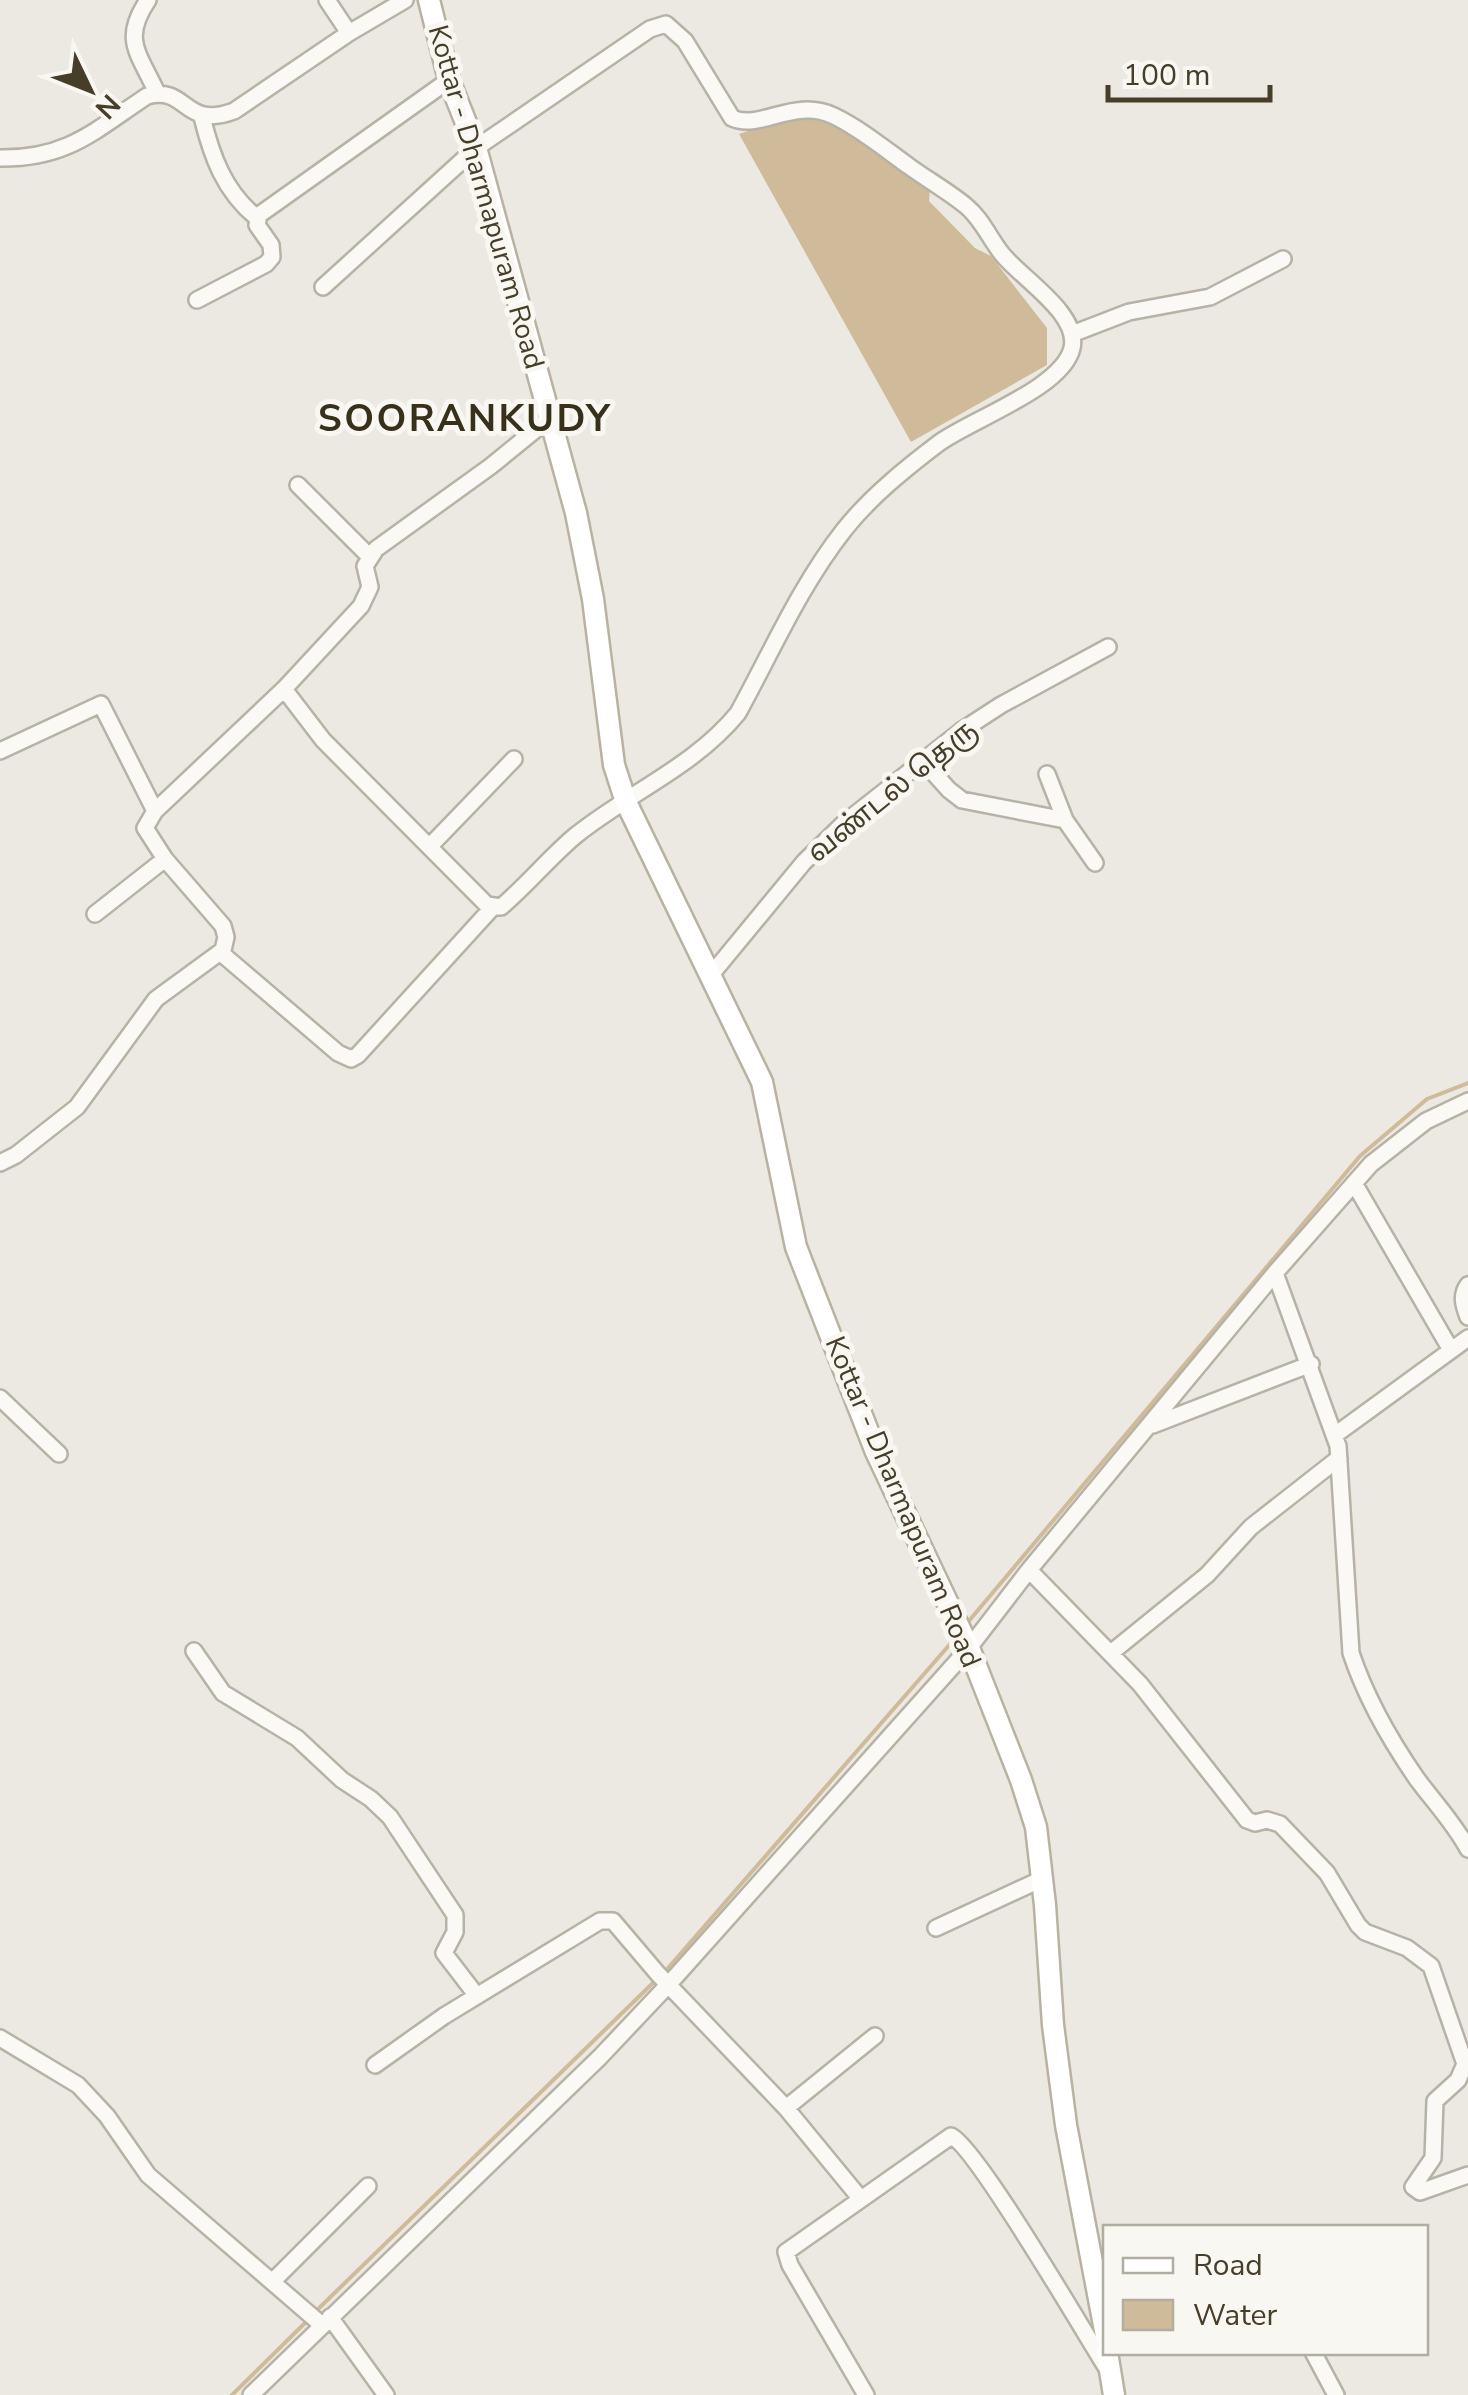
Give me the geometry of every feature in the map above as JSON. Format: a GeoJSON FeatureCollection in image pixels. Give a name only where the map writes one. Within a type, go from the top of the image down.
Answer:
{"type":"FeatureCollection","features":[{"type":"Feature","properties":{"kind":"main road","name":"Kottar - Dharmapuram Road"},"geometry":{"type":"LineString","coordinates":[[429,0],[449,80],[476,148],[576,513],[594,599],[614,766],[626,802],[762,1082],[796,1247],[876,1452],[969,1648],[1036,1828],[1066,2125],[1103,2320]]}},
{"type":"Feature","properties":{"kind":"main road"},"geometry":{"type":"LineString","coordinates":[[1107,2362],[1114,2395]]}},
{"type":"Feature","properties":{"kind":"street"},"geometry":{"type":"LineString","coordinates":[[148,0],[136,18],[133,39],[157,93]]}},
{"type":"Feature","properties":{"kind":"street"},"geometry":{"type":"LineString","coordinates":[[328,0],[349,33]]}},
{"type":"Feature","properties":{"kind":"street"},"geometry":{"type":"LineString","coordinates":[[0,158],[64,150],[157,93],[166,94],[202,118],[216,118],[253,100],[349,33],[405,0]]}},
{"type":"Feature","properties":{"kind":"street"},"geometry":{"type":"LineString","coordinates":[[220,953],[338,1053],[351,1059],[358,1055],[492,908],[501,907],[576,836],[701,750],[727,726],[798,598],[846,528],[912,464],[958,430],[1041,386],[1057,372],[1072,347],[1072,334],[1061,313],[1002,254],[968,208],[859,131],[825,112],[794,109],[748,121],[732,118],[686,41],[666,24],[650,29],[476,148],[323,287]]}},
{"type":"Feature","properties":{"kind":"street"},"geometry":{"type":"LineString","coordinates":[[257,218],[449,80]]}},
{"type":"Feature","properties":{"kind":"street"},"geometry":{"type":"LineString","coordinates":[[197,300],[266,264],[274,252],[257,226],[257,218],[243,206],[212,160],[202,118]]}},
{"type":"Feature","properties":{"kind":"street"},"geometry":{"type":"LineString","coordinates":[[1072,334],[1129,312],[1210,296],[1284,259]]}},
{"type":"Feature","properties":{"kind":"street"},"geometry":{"type":"LineString","coordinates":[[0,1163],[77,1108],[156,999],[220,953],[226,938],[223,926],[165,859],[144,828],[155,810],[284,688],[366,598],[370,587],[365,566],[369,556],[550,418]]}},
{"type":"Feature","properties":{"kind":"street"},"geometry":{"type":"LineString","coordinates":[[298,486],[369,556]]}},
{"type":"Feature","properties":{"kind":"street","name":"வண்டல் தெரு"},"geometry":{"type":"LineString","coordinates":[[710,976],[804,862],[844,824],[1001,705],[1108,647]]}},
{"type":"Feature","properties":{"kind":"street"},"geometry":{"type":"LineString","coordinates":[[284,688],[322,740],[492,908]]}},
{"type":"Feature","properties":{"kind":"street"},"geometry":{"type":"LineString","coordinates":[[0,751],[100,704],[155,810]]}},
{"type":"Feature","properties":{"kind":"street"},"geometry":{"type":"LineString","coordinates":[[430,846],[514,759]]}},
{"type":"Feature","properties":{"kind":"street"},"geometry":{"type":"LineString","coordinates":[[923,761],[962,800],[1065,820]]}},
{"type":"Feature","properties":{"kind":"street"},"geometry":{"type":"LineString","coordinates":[[1046,774],[1065,820],[1095,863]]}},
{"type":"Feature","properties":{"kind":"street"},"geometry":{"type":"LineString","coordinates":[[95,914],[165,859]]}},
{"type":"Feature","properties":{"kind":"street"},"geometry":{"type":"LineString","coordinates":[[251,2395],[319,2319],[600,2057],[663,1980],[969,1648],[1275,1273],[1371,1164],[1426,1121],[1468,1101]]}},
{"type":"Feature","properties":{"kind":"street"},"geometry":{"type":"LineString","coordinates":[[1354,1183],[1450,1350]]}},
{"type":"Feature","properties":{"kind":"street"},"geometry":{"type":"LineString","coordinates":[[1275,1273],[1335,1435],[1351,1654],[1378,1715],[1416,1777],[1468,1849]]}},
{"type":"Feature","properties":{"kind":"street"},"geometry":{"type":"LineString","coordinates":[[1468,1285],[1463,1291],[1468,1317]]}},
{"type":"Feature","properties":{"kind":"street"},"geometry":{"type":"LineString","coordinates":[[1335,1435],[1468,1338]]}},
{"type":"Feature","properties":{"kind":"street"},"geometry":{"type":"LineString","coordinates":[[1149,1426],[1233,1397],[1310,1364]]}},
{"type":"Feature","properties":{"kind":"street"},"geometry":{"type":"LineString","coordinates":[[0,1398],[60,1454]]}},
{"type":"Feature","properties":{"kind":"street"},"geometry":{"type":"LineString","coordinates":[[1112,1652],[1207,1574],[1251,1527],[1338,1458]]}},
{"type":"Feature","properties":{"kind":"street"},"geometry":{"type":"LineString","coordinates":[[1029,1570],[1084,1629],[1112,1652],[1247,1820],[1280,1824],[1327,1873],[1358,1925],[1407,1948],[1431,1966],[1465,2064],[1464,2072],[1435,2100],[1433,2158],[1413,2187],[1420,2192],[1468,2175]]}},
{"type":"Feature","properties":{"kind":"street"},"geometry":{"type":"LineString","coordinates":[[194,1651],[223,1693],[297,1738],[390,1817],[456,1915],[455,1932],[444,1953],[477,1996]]}},
{"type":"Feature","properties":{"kind":"street"},"geometry":{"type":"LineString","coordinates":[[936,1928],[1042,1880]]}},
{"type":"Feature","properties":{"kind":"street"},"geometry":{"type":"LineString","coordinates":[[375,2065],[477,1996],[605,1920],[616,1924],[663,1980],[786,2108],[860,2198]]}},
{"type":"Feature","properties":{"kind":"street"},"geometry":{"type":"LineString","coordinates":[[786,2108],[875,2036]]}},
{"type":"Feature","properties":{"kind":"street"},"geometry":{"type":"LineString","coordinates":[[0,2038],[78,2085],[107,2116],[148,2175],[319,2319],[386,2395]]}},
{"type":"Feature","properties":{"kind":"street"},"geometry":{"type":"LineString","coordinates":[[866,2395],[786,2252],[942,2140],[957,2138],[996,2190],[1107,2362]]}},
{"type":"Feature","properties":{"kind":"street"},"geometry":{"type":"LineString","coordinates":[[272,2282],[368,2186]]}},
{"type":"Feature","properties":{"kind":"street"},"geometry":{"type":"LineString","coordinates":[[1315,2355],[1336,2395]]}},
{"type":"Feature","properties":{"kind":"water"},"geometry":{"type":"Polygon","coordinates":[[[795,115],[835,125],[930,189],[929,201],[975,248],[991,256],[1047,328],[1047,365],[911,442],[739,134],[795,115]]]}},
{"type":"Feature","properties":{"kind":"waterway"},"geometry":{"type":"LineString","coordinates":[[968,1622],[1360,1156],[1427,1099],[1468,1083]]}},
{"type":"Feature","properties":{"kind":"waterway"},"geometry":{"type":"LineString","coordinates":[[662,1975],[951,1643]]}},
{"type":"Feature","properties":{"kind":"waterway"},"geometry":{"type":"LineString","coordinates":[[314,2313],[655,1981]]}},
{"type":"Feature","properties":{"kind":"waterway"},"geometry":{"type":"LineString","coordinates":[[232,2395],[308,2320]]}},
{"type":"Feature","properties":{"kind":"district","name":"SOORANKUDY"},"geometry":{"type":"Point","coordinates":[465,418]}}]}
